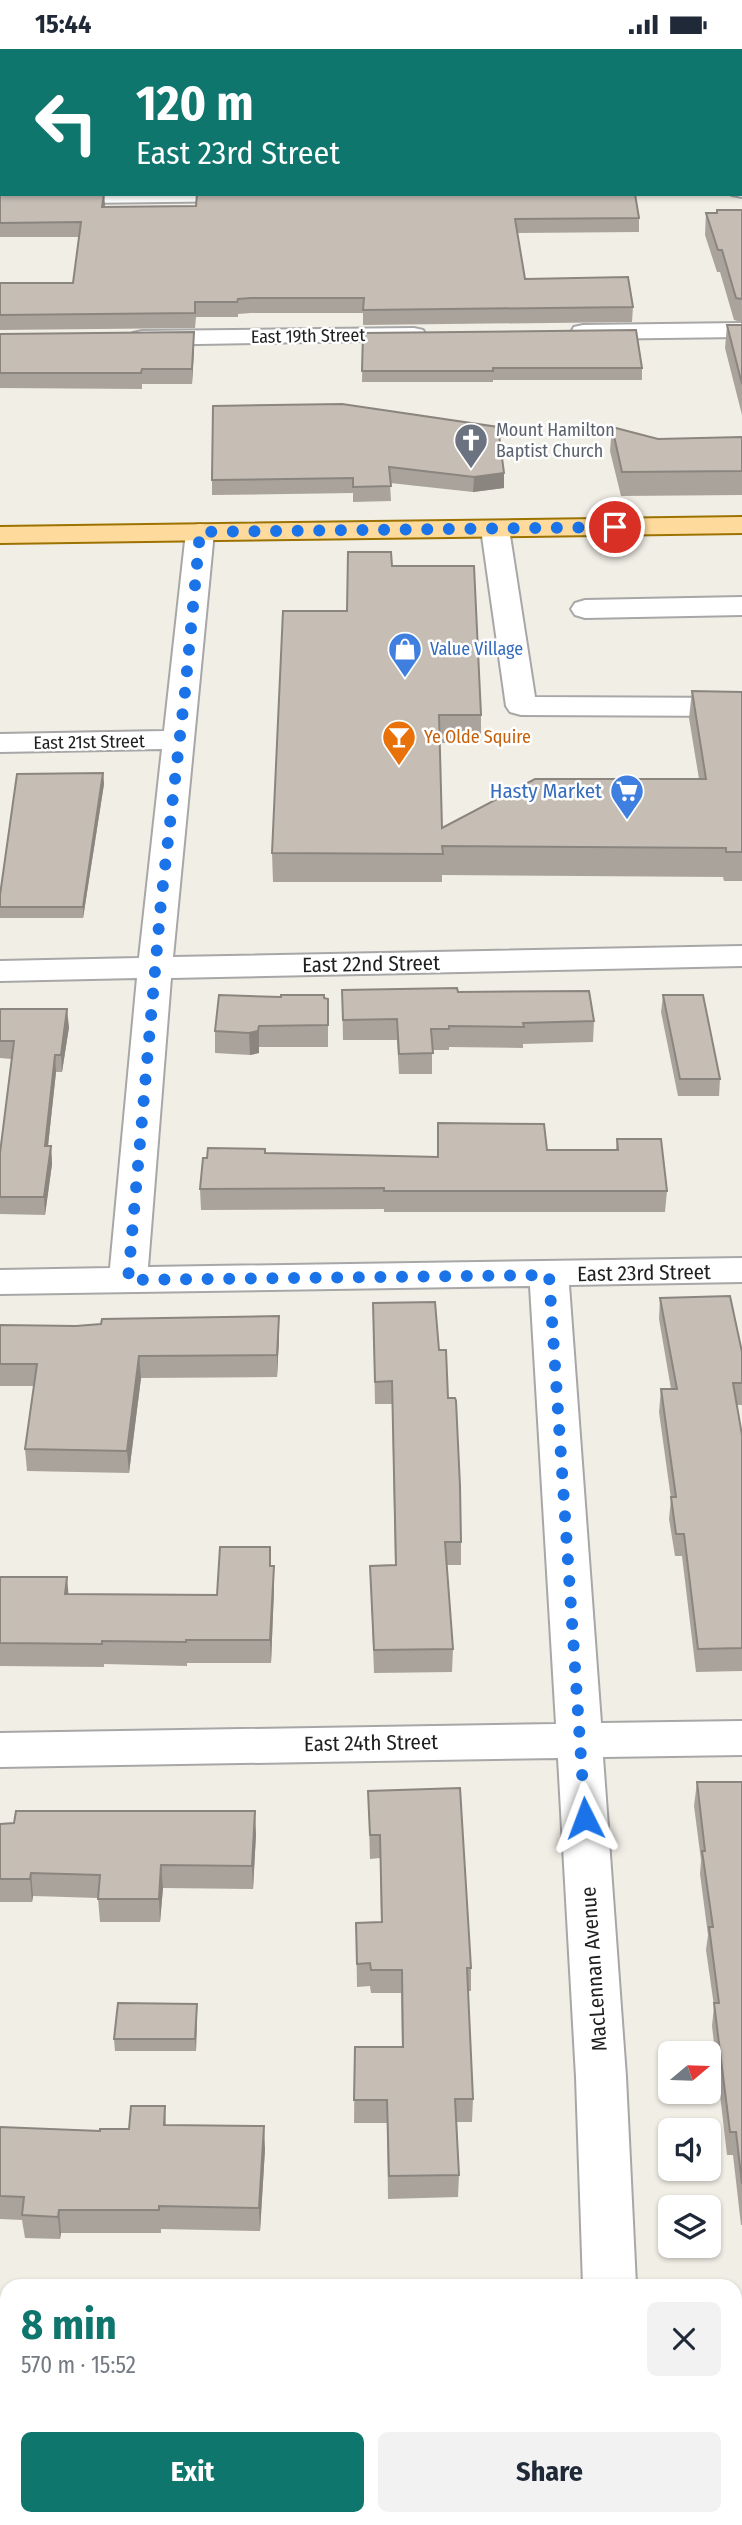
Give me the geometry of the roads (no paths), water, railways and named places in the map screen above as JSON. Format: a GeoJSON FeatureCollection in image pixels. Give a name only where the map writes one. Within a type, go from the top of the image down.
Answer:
{"type":"FeatureCollection","features":[{"type":"Feature","properties":{"kind":"main road"},"geometry":{"type":"LineString","coordinates":[[0,535],[742,525]]}},
{"type":"Feature","properties":{"kind":"street"},"geometry":{"type":"LineString","coordinates":[[0,197],[74,196]]}},
{"type":"Feature","properties":{"kind":"street"},"geometry":{"type":"LineString","coordinates":[[562,333],[742,330]]}},
{"type":"Feature","properties":{"kind":"street","name":"East 19th Street"},"geometry":{"type":"LineString","coordinates":[[122,338],[437,334]]}},
{"type":"Feature","properties":{"kind":"street"},"geometry":{"type":"LineString","coordinates":[[495,529],[521,706],[742,707]]}},
{"type":"Feature","properties":{"kind":"street"},"geometry":{"type":"LineString","coordinates":[[128,1280],[200,532]]}},
{"type":"Feature","properties":{"kind":"street"},"geometry":{"type":"LineString","coordinates":[[585,609],[742,606]]}},
{"type":"Feature","properties":{"kind":"street","name":"East 21st Street"},"geometry":{"type":"LineString","coordinates":[[0,743],[178,740]]}},
{"type":"Feature","properties":{"kind":"street","name":"East 22nd Street"},"geometry":{"type":"LineString","coordinates":[[0,971],[742,956]]}},
{"type":"Feature","properties":{"kind":"street","name":"East 23rd Street"},"geometry":{"type":"LineString","coordinates":[[0,1282],[742,1270]]}},
{"type":"Feature","properties":{"kind":"street","name":"MacLennan Avenue"},"geometry":{"type":"LineString","coordinates":[[549,1275],[601,2077],[610,2279]]}},
{"type":"Feature","properties":{"kind":"street","name":"East 24th Street"},"geometry":{"type":"LineString","coordinates":[[0,1750],[742,1738]]}},
{"type":"Feature","properties":{"kind":"place","name":"Mount Hamilton Baptist Church"},"geometry":{"type":"Point","coordinates":[471,470]}},
{"type":"Feature","properties":{"kind":"place","name":"Value Village"},"geometry":{"type":"Point","coordinates":[405,679]}},
{"type":"Feature","properties":{"kind":"place","name":"Ye Olde Squire"},"geometry":{"type":"Point","coordinates":[399,767]}},
{"type":"Feature","properties":{"kind":"place","name":"Hasty Market"},"geometry":{"type":"Point","coordinates":[627,821]}}]}
